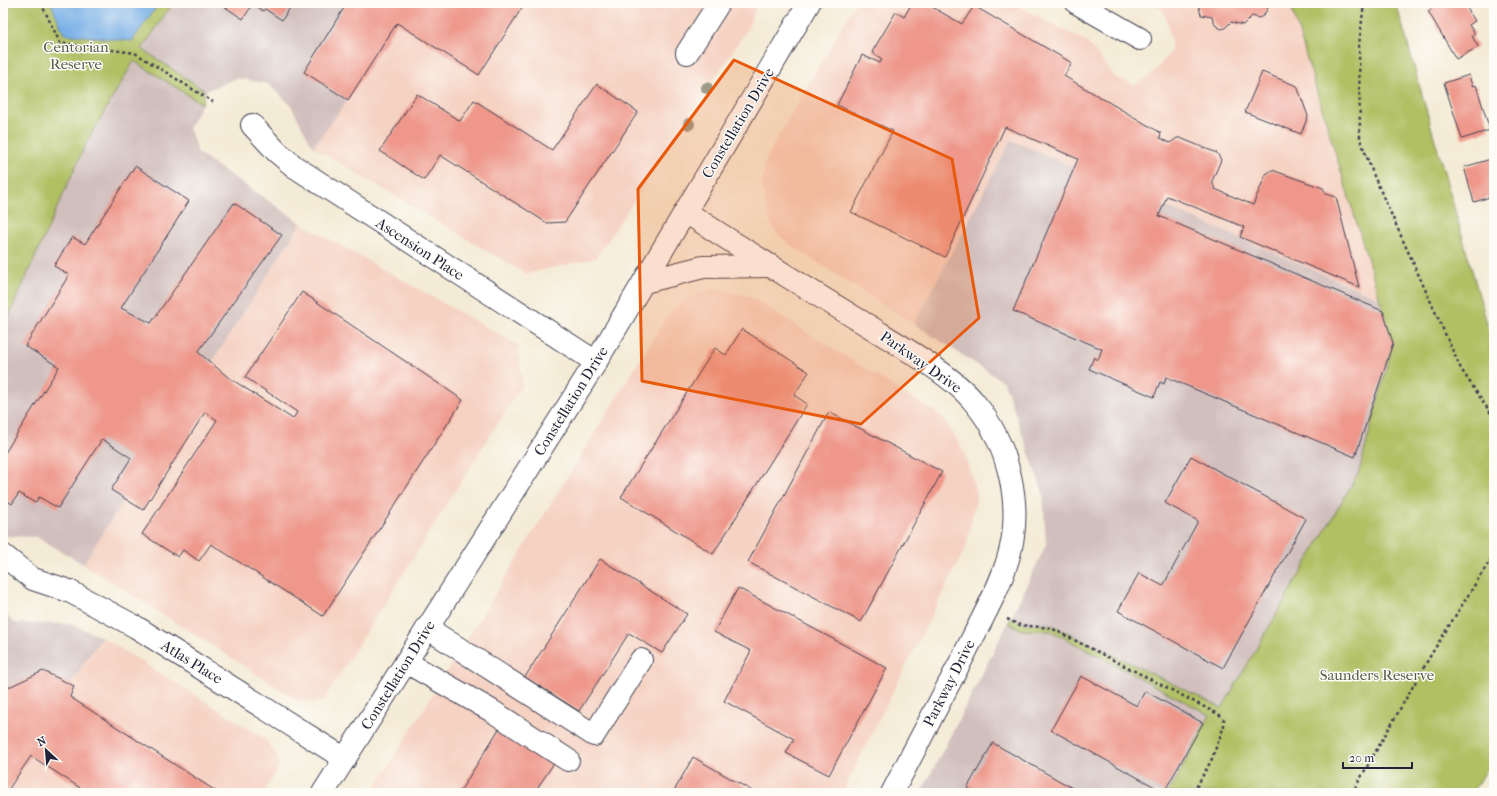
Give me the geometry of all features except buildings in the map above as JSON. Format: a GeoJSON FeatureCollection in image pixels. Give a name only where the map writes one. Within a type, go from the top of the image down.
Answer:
{"type":"FeatureCollection","features":[{"type":"Feature","properties":{"kind":"street"},"geometry":{"type":"LineString","coordinates":[[687,53],[719,3]]}},
{"type":"Feature","properties":{"kind":"street"},"geometry":{"type":"LineString","coordinates":[[1077,3],[1140,39]]}},
{"type":"Feature","properties":{"kind":"street","name":"Constellation Drive"},"geometry":{"type":"LineString","coordinates":[[323,793],[596,362],[686,212],[805,7]]}},
{"type":"Feature","properties":{"kind":"street","name":"Ascension Place"},"geometry":{"type":"LineString","coordinates":[[252,125],[295,167],[596,362]]}},
{"type":"Feature","properties":{"kind":"street","name":"Parkway Drive"},"geometry":{"type":"LineString","coordinates":[[686,212],[888,338],[956,384],[973,401],[987,420],[999,442],[1009,470],[1014,523],[1008,560],[982,619],[892,793]]}},
{"type":"Feature","properties":{"kind":"street"},"geometry":{"type":"LineString","coordinates":[[644,282],[703,267],[771,266]]}},
{"type":"Feature","properties":{"kind":"street","name":"Atlas Place"},"geometry":{"type":"LineString","coordinates":[[3,555],[33,579],[69,591],[108,610],[345,759]]}},
{"type":"Feature","properties":{"kind":"street"},"geometry":{"type":"LineString","coordinates":[[427,628],[594,735],[641,660]]}},
{"type":"Feature","properties":{"kind":"street"},"geometry":{"type":"LineString","coordinates":[[406,662],[492,711],[568,760]]}},
{"type":"Feature","properties":{"kind":"path"},"geometry":{"type":"LineString","coordinates":[[41,3],[60,43],[135,53],[213,102]]}},
{"type":"Feature","properties":{"kind":"path"},"geometry":{"type":"LineString","coordinates":[[1364,3],[1359,45],[1360,139],[1374,176],[1461,369],[1494,418]]}},
{"type":"Feature","properties":{"kind":"path"},"geometry":{"type":"LineString","coordinates":[[1352,793],[1432,652],[1494,554]]}},
{"type":"Feature","properties":{"kind":"path"},"geometry":{"type":"LineString","coordinates":[[1006,618],[1020,625],[1051,628],[1220,715],[1224,720],[1224,726],[1211,761],[1193,793]]}},
{"type":"Feature","properties":{"kind":"highlighted area"},"geometry":{"type":"Polygon","coordinates":[[[734,60],[952,159],[979,318],[861,424],[642,381],[638,189],[734,60]]]}},
{"type":"Feature","properties":{"kind":"shaded area"},"geometry":{"type":"Polygon","coordinates":[[[173,3],[410,3],[348,100],[313,147],[290,104],[268,84],[237,78],[205,91],[142,49],[173,3]]]}},
{"type":"Feature","properties":{"kind":"shaded area"},"geometry":{"type":"Polygon","coordinates":[[[410,3],[757,3],[748,28],[596,258],[526,274],[313,147],[348,100],[410,3]]]}},
{"type":"Feature","properties":{"kind":"shaded area"},"geometry":{"type":"Polygon","coordinates":[[[856,3],[1012,3],[1087,42],[1115,77],[1135,85],[1155,71],[1171,51],[1171,40],[1167,21],[1162,10],[1154,3],[1290,3],[1379,298],[1011,140],[914,324],[790,245],[776,233],[770,221],[762,187],[765,163],[775,142],[856,3]]]}},
{"type":"Feature","properties":{"kind":"shaded area"},"geometry":{"type":"Polygon","coordinates":[[[135,60],[202,104],[189,127],[198,153],[301,223],[83,564],[37,537],[3,536],[3,329],[87,141],[135,60]]]}},
{"type":"Feature","properties":{"kind":"shaded area"},"geometry":{"type":"Polygon","coordinates":[[[1011,140],[1379,298],[1393,343],[1359,472],[1222,709],[1052,625],[1023,623],[1011,618],[1046,545],[1043,493],[1004,382],[914,324],[1011,140]]]}},
{"type":"Feature","properties":{"kind":"shaded area"},"geometry":{"type":"Polygon","coordinates":[[[301,223],[518,345],[522,385],[323,701],[313,703],[298,700],[83,564],[301,223]]]}},
{"type":"Feature","properties":{"kind":"shaded area"},"geometry":{"type":"Polygon","coordinates":[[[711,288],[749,296],[944,418],[964,452],[977,494],[966,547],[842,793],[372,793],[667,316],[683,301],[711,288]]]}},
{"type":"Feature","properties":{"kind":"shaded area"},"geometry":{"type":"Polygon","coordinates":[[[3,611],[14,623],[70,624],[102,637],[3,783],[3,611]]]}},
{"type":"Feature","properties":{"kind":"shaded area"},"geometry":{"type":"Polygon","coordinates":[[[1008,623],[1023,630],[1051,631],[1210,715],[1174,783],[1167,793],[921,793],[1008,623]]]}},
{"type":"Feature","properties":{"kind":"shaded area"},"geometry":{"type":"Polygon","coordinates":[[[102,637],[264,738],[276,754],[279,767],[263,793],[3,793],[3,783],[102,637]]]}},
{"type":"Feature","properties":{"kind":"green space","name":"Centorian Reserve"},"geometry":{"type":"Polygon","coordinates":[[[3,3],[173,3],[142,49],[205,91],[202,104],[134,61],[87,141],[3,329],[3,3]]]}},
{"type":"Feature","properties":{"kind":"green space","name":"Saunders Reserve"},"geometry":{"type":"Polygon","coordinates":[[[1290,3],[1396,3],[1491,337],[1494,338],[1494,760],[1471,793],[1167,793],[1174,783],[1210,715],[1051,631],[1023,630],[1008,623],[1011,618],[1023,623],[1052,625],[1222,708],[1359,472],[1393,343],[1290,3]]]}},
{"type":"Feature","properties":{"kind":"water"},"geometry":{"type":"Polygon","coordinates":[[[51,3],[159,3],[132,41],[64,34],[51,3]]]}}]}
